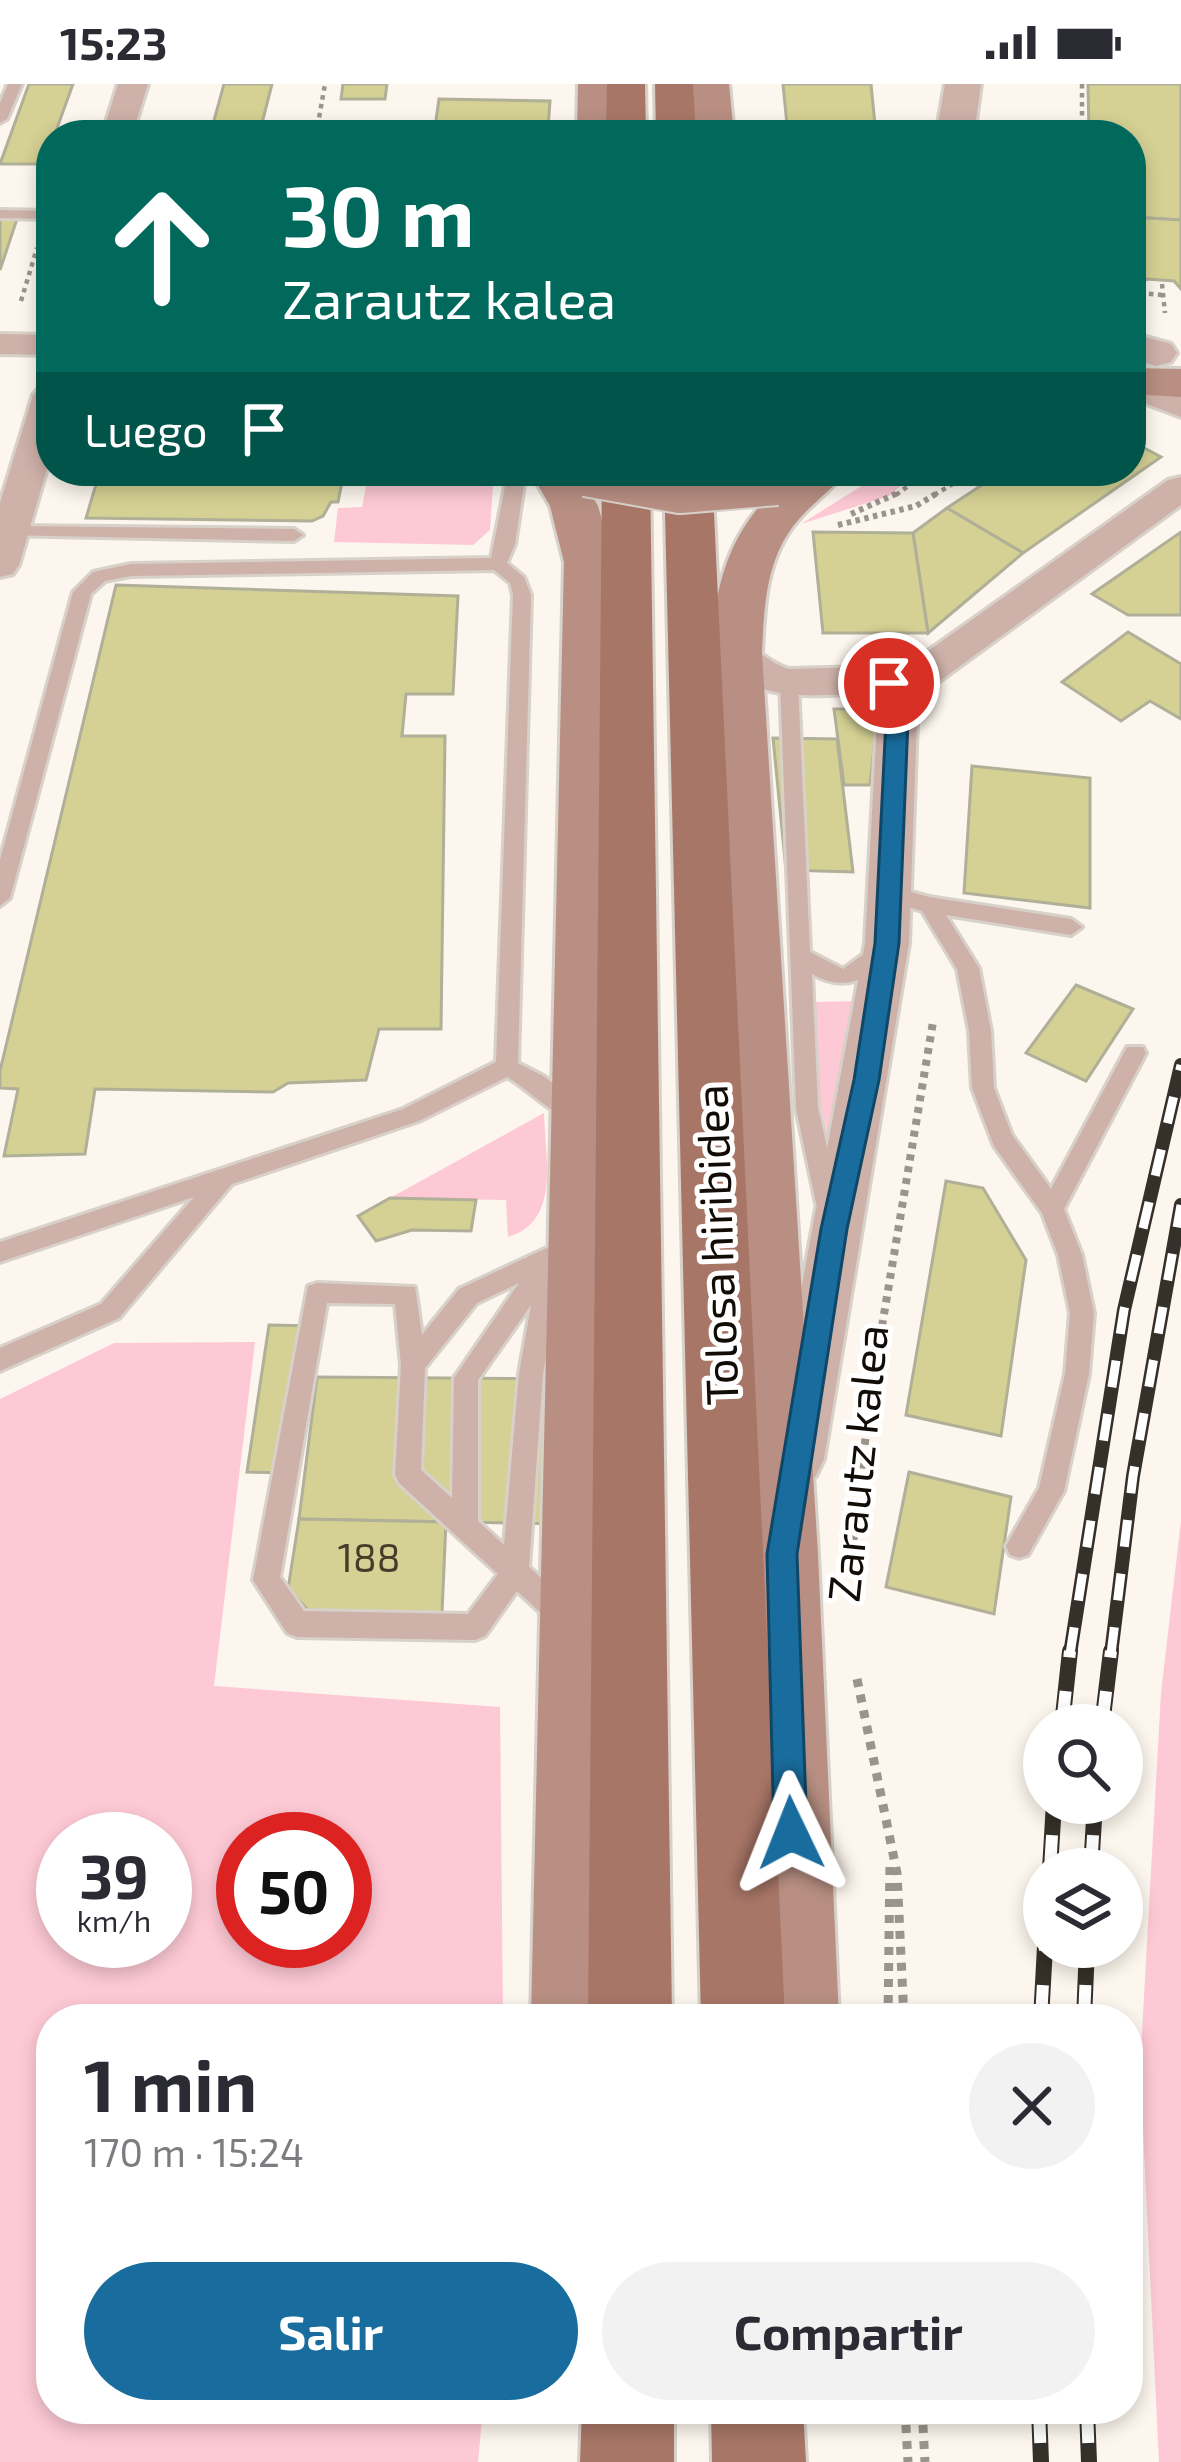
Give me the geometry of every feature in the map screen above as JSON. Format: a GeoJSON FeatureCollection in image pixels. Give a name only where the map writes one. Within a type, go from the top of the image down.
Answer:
{"type":"FeatureCollection","features":[{"type":"Feature","properties":{"kind":"main road"},"geometry":{"type":"LineString","coordinates":[[597,84],[597,120]]}},
{"type":"Feature","properties":{"kind":"main road"},"geometry":{"type":"LineString","coordinates":[[626,84],[626,120]]}},
{"type":"Feature","properties":{"kind":"main road"},"geometry":{"type":"LineString","coordinates":[[674,84],[675,120]]}},
{"type":"Feature","properties":{"kind":"main road"},"geometry":{"type":"LineString","coordinates":[[710,84],[712,120]]}},
{"type":"Feature","properties":{"kind":"main road"},"geometry":{"type":"LineString","coordinates":[[573,2004],[577,1628],[566,1230],[583,1120],[589,562],[574,506],[581,486]]}},
{"type":"Feature","properties":{"kind":"main road","name":"Tolosa hiribidea"},"geometry":{"type":"LineString","coordinates":[[586,486],[630,2004]]}},
{"type":"Feature","properties":{"kind":"main road"},"geometry":{"type":"LineString","coordinates":[[649,486],[680,493],[729,486]]}},
{"type":"Feature","properties":{"kind":"main road","name":"Tolosa hiribidea"},"geometry":{"type":"LineString","coordinates":[[689,486],[742,2004]]}},
{"type":"Feature","properties":{"kind":"main road"},"geometry":{"type":"LineString","coordinates":[[797,486],[747,556],[763,668],[825,1563],[797,2004]]}},
{"type":"Feature","properties":{"kind":"main road"},"geometry":{"type":"LineString","coordinates":[[627,2462],[628,2424]]}},
{"type":"Feature","properties":{"kind":"main road"},"geometry":{"type":"LineString","coordinates":[[758,2424],[759,2462]]}},
{"type":"Feature","properties":{"kind":"street"},"geometry":{"type":"LineString","coordinates":[[122,120],[133,84]]}},
{"type":"Feature","properties":{"kind":"street"},"geometry":{"type":"LineString","coordinates":[[957,120],[963,84]]}},
{"type":"Feature","properties":{"kind":"street"},"geometry":{"type":"LineString","coordinates":[[0,344],[36,345]]}},
{"type":"Feature","properties":{"kind":"street"},"geometry":{"type":"LineString","coordinates":[[1149,365],[1181,406]]}},
{"type":"Feature","properties":{"kind":"street"},"geometry":{"type":"LineString","coordinates":[[0,373],[36,373]]}},
{"type":"Feature","properties":{"kind":"street"},"geometry":{"type":"LineString","coordinates":[[3,550],[36,443]]}},
{"type":"Feature","properties":{"kind":"street"},"geometry":{"type":"LineString","coordinates":[[763,668],[889,683],[916,679],[1181,488]]}},
{"type":"Feature","properties":{"kind":"street","name":"Zarautz kalea"},"geometry":{"type":"LineString","coordinates":[[825,1563],[834,1229],[902,914],[897,720],[889,683]]}},
{"type":"Feature","properties":{"kind":"lane"},"geometry":{"type":"LineString","coordinates":[[0,119],[15,84]]}},
{"type":"Feature","properties":{"kind":"lane"},"geometry":{"type":"LineString","coordinates":[[0,214],[36,215]]}},
{"type":"Feature","properties":{"kind":"lane"},"geometry":{"type":"LineString","coordinates":[[498,564],[506,544],[515,486]]}},
{"type":"Feature","properties":{"kind":"lane"},"geometry":{"type":"LineString","coordinates":[[3,550],[294,536]]}},
{"type":"Feature","properties":{"kind":"lane"},"geometry":{"type":"LineString","coordinates":[[0,898],[88,583],[111,573],[156,569],[498,564],[518,580],[522,595],[507,1067]]}},
{"type":"Feature","properties":{"kind":"lane"},"geometry":{"type":"LineString","coordinates":[[763,668],[800,955],[807,1108],[834,1229]]}},
{"type":"Feature","properties":{"kind":"lane"},"geometry":{"type":"LineString","coordinates":[[800,955],[823,973],[844,979],[866,967],[902,914]]}},
{"type":"Feature","properties":{"kind":"lane"},"geometry":{"type":"LineString","coordinates":[[902,914],[1071,927]]}},
{"type":"Feature","properties":{"kind":"lane"},"geometry":{"type":"LineString","coordinates":[[902,914],[968,968],[980,1031],[983,1088],[1002,1139],[1052,1209],[1070,1256],[1082,1313],[1077,1374],[1051,1491],[1019,1546]]}},
{"type":"Feature","properties":{"kind":"lane"},"geometry":{"type":"LineString","coordinates":[[1052,1209],[1136,1053]]}},
{"type":"Feature","properties":{"kind":"lane"},"geometry":{"type":"LineString","coordinates":[[507,1067],[538,1083],[583,1120]]}},
{"type":"Feature","properties":{"kind":"lane"},"geometry":{"type":"LineString","coordinates":[[0,1252],[411,1114],[507,1067]]}},
{"type":"Feature","properties":{"kind":"lane"},"geometry":{"type":"LineString","coordinates":[[0,1360],[110,1311],[222,1181]]}},
{"type":"Feature","properties":{"kind":"lane"},"geometry":{"type":"LineString","coordinates":[[413,1365],[468,1296],[566,1230]]}},
{"type":"Feature","properties":{"kind":"lane"},"geometry":{"type":"LineString","coordinates":[[465,1524],[466,1378],[566,1230]]}},
{"type":"Feature","properties":{"kind":"lane"},"geometry":{"type":"LineString","coordinates":[[566,1230],[531,1374],[515,1573],[475,1627],[297,1624],[266,1580],[316,1293],[406,1294],[413,1365],[408,1475],[429,1499],[465,1524],[515,1573],[577,1628]]}},
{"type":"Feature","properties":{"kind":"path"},"geometry":{"type":"LineString","coordinates":[[319,120],[325,84]]}},
{"type":"Feature","properties":{"kind":"path"},"geometry":{"type":"LineString","coordinates":[[1082,84],[1082,120]]}},
{"type":"Feature","properties":{"kind":"path"},"geometry":{"type":"LineString","coordinates":[[1146,293],[1162,295]]}},
{"type":"Feature","properties":{"kind":"path"},"geometry":{"type":"LineString","coordinates":[[898,495],[909,486]]}},
{"type":"Feature","properties":{"kind":"path"},"geometry":{"type":"LineString","coordinates":[[832,526],[916,506],[950,486]]}},
{"type":"Feature","properties":{"kind":"path"},"geometry":{"type":"LineString","coordinates":[[825,1563],[871,1392],[933,1029],[902,914]]}},
{"type":"Feature","properties":{"kind":"path","name":"Zarautz kalea"},"geometry":{"type":"LineString","coordinates":[[825,1563],[924,1024]]}},
{"type":"Feature","properties":{"kind":"path"},"geometry":{"type":"LineString","coordinates":[[853,1660],[897,1873],[903,2004]]}},
{"type":"Feature","properties":{"kind":"path"},"geometry":{"type":"LineString","coordinates":[[848,1674],[891,1844],[888,2004]]}},
{"type":"Feature","properties":{"kind":"path"},"geometry":{"type":"LineString","coordinates":[[906,2424],[908,2462]]}},
{"type":"Feature","properties":{"kind":"path"},"geometry":{"type":"LineString","coordinates":[[923,2424],[925,2462]]}},
{"type":"Feature","properties":{"kind":"shaded area"},"geometry":{"type":"Polygon","coordinates":[[[366,486],[493,486],[490,530],[473,545],[334,542],[338,508],[362,507],[366,486]]]}},
{"type":"Feature","properties":{"kind":"shaded area"},"geometry":{"type":"Polygon","coordinates":[[[861,486],[901,486],[889,496],[801,524],[861,486]]]}},
{"type":"Feature","properties":{"kind":"shaded area"},"geometry":{"type":"Polygon","coordinates":[[[860,1001],[830,1148],[820,1102],[814,1002],[860,1001]]]}},
{"type":"Feature","properties":{"kind":"shaded area"},"geometry":{"type":"Polygon","coordinates":[[[544,1113],[546,1186],[543,1203],[525,1229],[508,1237],[506,1200],[390,1198],[544,1113]]]}},
{"type":"Feature","properties":{"kind":"shaded area"},"geometry":{"type":"Polygon","coordinates":[[[255,1342],[214,1686],[500,1707],[503,2004],[36,2004],[36,2424],[482,2424],[478,2462],[0,2462],[0,1399],[114,1343],[255,1342]]]}},
{"type":"Feature","properties":{"kind":"shaded area"},"geometry":{"type":"Polygon","coordinates":[[[1181,1521],[1181,2462],[1159,2462],[1143,2130],[1143,2014],[1161,1693],[1181,1521]]]}},
{"type":"Feature","properties":{"kind":"building"},"geometry":{"type":"Polygon","coordinates":[[[29,84],[73,84],[60,120],[36,120],[36,164],[0,164],[29,84]]]}},
{"type":"Feature","properties":{"kind":"building"},"geometry":{"type":"Polygon","coordinates":[[[224,84],[272,84],[263,120],[214,120],[224,84]]]}},
{"type":"Feature","properties":{"kind":"building"},"geometry":{"type":"Polygon","coordinates":[[[343,84],[387,84],[385,99],[341,99],[343,84]]]}},
{"type":"Feature","properties":{"kind":"building"},"geometry":{"type":"Polygon","coordinates":[[[783,84],[871,84],[875,120],[787,120],[783,84]]]}},
{"type":"Feature","properties":{"kind":"building"},"geometry":{"type":"Polygon","coordinates":[[[1088,84],[1181,84],[1181,220],[1146,218],[1146,120],[1089,120],[1088,84]]]}},
{"type":"Feature","properties":{"kind":"building"},"geometry":{"type":"Polygon","coordinates":[[[439,99],[550,101],[549,120],[436,120],[439,99]]]}},
{"type":"Feature","properties":{"kind":"building"},"geometry":{"type":"Polygon","coordinates":[[[1146,218],[1181,220],[1181,289],[1174,281],[1147,279],[1146,218]]]}},
{"type":"Feature","properties":{"kind":"building"},"geometry":{"type":"Polygon","coordinates":[[[0,219],[17,219],[0,270],[0,219]]]}},
{"type":"Feature","properties":{"kind":"building"},"geometry":{"type":"Polygon","coordinates":[[[1146,449],[1161,457],[1146,467],[1146,449]]]}},
{"type":"Feature","properties":{"kind":"building"},"geometry":{"type":"Polygon","coordinates":[[[96,486],[341,486],[338,502],[331,502],[323,516],[312,521],[86,518],[96,486]]]}},
{"type":"Feature","properties":{"kind":"building"},"geometry":{"type":"Polygon","coordinates":[[[980,486],[1119,486],[1023,553],[947,508],[980,486]]]}},
{"type":"Feature","properties":{"kind":"building"},"geometry":{"type":"Polygon","coordinates":[[[947,508],[1023,553],[928,633],[913,533],[947,508]]]}},
{"type":"Feature","properties":{"kind":"building"},"geometry":{"type":"Polygon","coordinates":[[[813,532],[913,533],[928,633],[823,633],[813,532]]]}},
{"type":"Feature","properties":{"kind":"building"},"geometry":{"type":"Polygon","coordinates":[[[1181,532],[1181,615],[1128,615],[1092,594],[1181,532]]]}},
{"type":"Feature","properties":{"kind":"building"},"geometry":{"type":"Polygon","coordinates":[[[116,585],[458,596],[453,694],[406,694],[402,736],[445,736],[441,1029],[379,1029],[366,1080],[288,1083],[273,1092],[95,1089],[85,1154],[4,1156],[18,1089],[0,1088],[0,1071],[116,585]]]}},
{"type":"Feature","properties":{"kind":"building"},"geometry":{"type":"Polygon","coordinates":[[[1128,632],[1181,664],[1181,719],[1150,701],[1121,721],[1062,682],[1128,632]]]}},
{"type":"Feature","properties":{"kind":"building"},"geometry":{"type":"Polygon","coordinates":[[[834,709],[878,709],[870,785],[844,785],[834,709]]]}},
{"type":"Feature","properties":{"kind":"building"},"geometry":{"type":"Polygon","coordinates":[[[773,738],[837,739],[853,872],[786,870],[773,738]]]}},
{"type":"Feature","properties":{"kind":"building"},"geometry":{"type":"Polygon","coordinates":[[[972,766],[1090,778],[1090,908],[964,893],[972,766]]]}},
{"type":"Feature","properties":{"kind":"building"},"geometry":{"type":"Polygon","coordinates":[[[1076,985],[1133,1009],[1086,1081],[1026,1053],[1076,985]]]}},
{"type":"Feature","properties":{"kind":"building"},"geometry":{"type":"Polygon","coordinates":[[[946,1181],[983,1188],[1026,1260],[1001,1436],[906,1415],[946,1181]]]}},
{"type":"Feature","properties":{"kind":"building"},"geometry":{"type":"Polygon","coordinates":[[[390,1198],[476,1200],[471,1231],[412,1230],[376,1241],[358,1216],[390,1198]]]}},
{"type":"Feature","properties":{"kind":"building"},"geometry":{"type":"Polygon","coordinates":[[[269,1325],[316,1326],[298,1473],[247,1472],[269,1325]]]}},
{"type":"Feature","properties":{"kind":"building"},"geometry":{"type":"Polygon","coordinates":[[[317,1377],[564,1379],[563,1524],[299,1519],[317,1377]]]}},
{"type":"Feature","properties":{"kind":"building"},"geometry":{"type":"Polygon","coordinates":[[[909,1472],[1011,1497],[994,1614],[886,1587],[909,1472]]]}},
{"type":"Feature","properties":{"kind":"building"},"geometry":{"type":"Polygon","coordinates":[[[299,1519],[446,1522],[442,1613],[310,1612],[288,1589],[299,1519]]]}},
{"type":"Feature","properties":{"kind":"railway"},"geometry":{"type":"LineString","coordinates":[[1070,1654],[1124,1310],[1181,1065]]}},
{"type":"Feature","properties":{"kind":"railway"},"geometry":{"type":"LineString","coordinates":[[1111,1654],[1133,1476],[1181,1205]]}},
{"type":"Feature","properties":{"kind":"railway"},"geometry":{"type":"LineString","coordinates":[[1064,1704],[1070,1651]]}},
{"type":"Feature","properties":{"kind":"railway"},"geometry":{"type":"LineString","coordinates":[[1105,1704],[1111,1651]]}},
{"type":"Feature","properties":{"kind":"railway"},"geometry":{"type":"LineString","coordinates":[[1051,1848],[1053,1824]]}},
{"type":"Feature","properties":{"kind":"railway"},"geometry":{"type":"LineString","coordinates":[[1092,1848],[1094,1824]]}},
{"type":"Feature","properties":{"kind":"railway"},"geometry":{"type":"LineString","coordinates":[[1042,2004],[1044,1968]]}},
{"type":"Feature","properties":{"kind":"railway"},"geometry":{"type":"LineString","coordinates":[[1085,2004],[1086,1968]]}},
{"type":"Feature","properties":{"kind":"railway"},"geometry":{"type":"LineString","coordinates":[[1040,2424],[1041,2462]]}},
{"type":"Feature","properties":{"kind":"railway"},"geometry":{"type":"LineString","coordinates":[[1088,2424],[1089,2462]]}},
{"type":"Feature","properties":{"kind":"route"},"geometry":{"type":"LineString","coordinates":[[791,1833],[782,1554],[834,1229],[866,1080],[887,943],[897,720],[889,683]]}}]}
